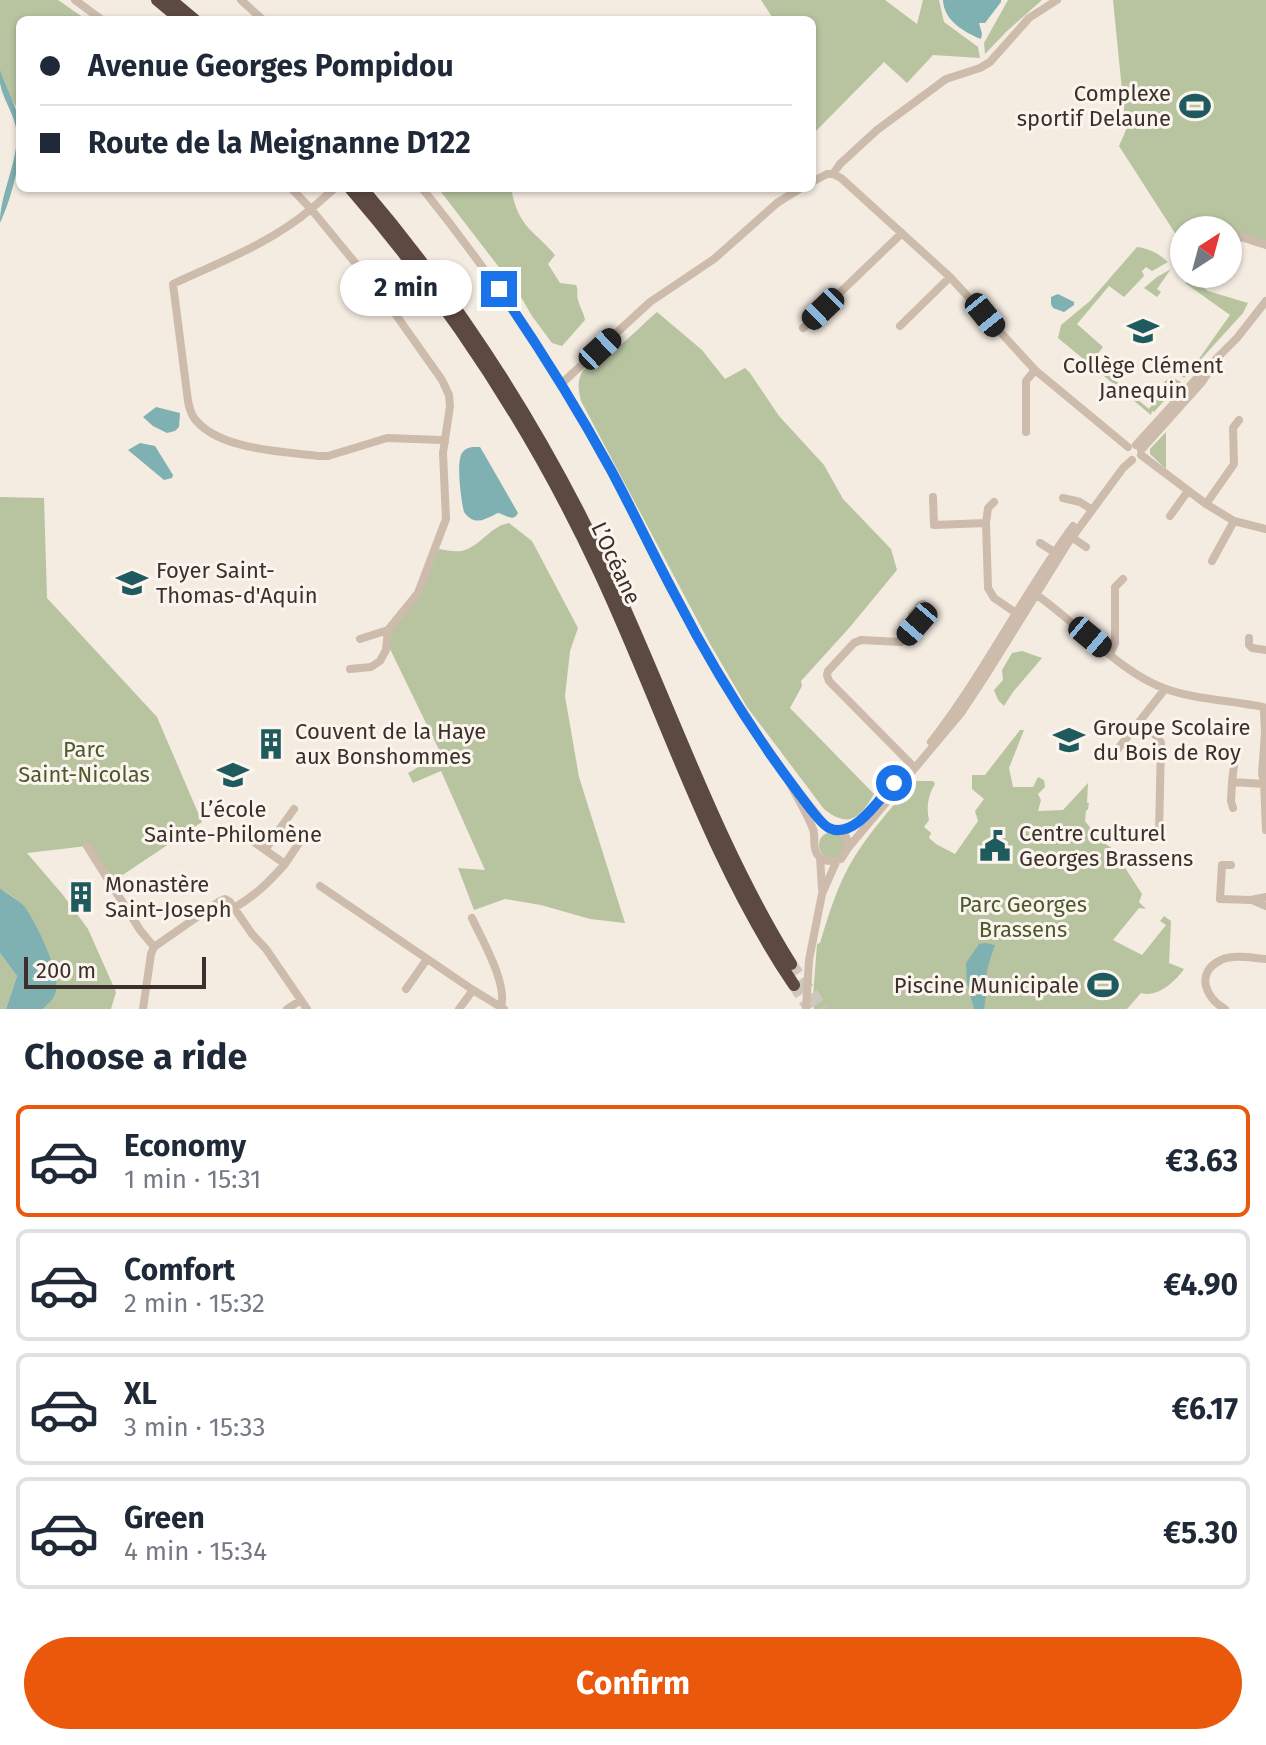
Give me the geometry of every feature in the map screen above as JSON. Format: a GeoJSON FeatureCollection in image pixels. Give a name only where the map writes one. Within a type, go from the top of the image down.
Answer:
{"type":"FeatureCollection","features":[{"type":"Feature","properties":{"kind":"highway"},"geometry":{"type":"LineString","coordinates":[[157,0],[176,16]]}},
{"type":"Feature","properties":{"kind":"highway"},"geometry":{"type":"LineString","coordinates":[[171,0],[190,16]]}},
{"type":"Feature","properties":{"kind":"highway","name":"L’Océane"},"geometry":{"type":"LineString","coordinates":[[353,192],[451,316],[540,458],[600,575],[724,859],[757,924],[794,985]]}},
{"type":"Feature","properties":{"kind":"highway","name":"L’Océane"},"geometry":{"type":"LineString","coordinates":[[365,192],[465,321],[553,463],[618,592],[735,864],[791,964]]}},
{"type":"Feature","properties":{"kind":"street"},"geometry":{"type":"LineString","coordinates":[[75,0],[97,16]]}},
{"type":"Feature","properties":{"kind":"street"},"geometry":{"type":"LineString","coordinates":[[241,0],[259,16]]}},
{"type":"Feature","properties":{"kind":"street"},"geometry":{"type":"LineString","coordinates":[[833,174],[877,130],[946,79],[990,62],[1029,18],[1057,0]]}},
{"type":"Feature","properties":{"kind":"street"},"geometry":{"type":"LineString","coordinates":[[816,180],[827,174],[841,178],[950,277],[1035,370],[1134,452],[1234,521],[1266,529]]}},
{"type":"Feature","properties":{"kind":"street"},"geometry":{"type":"LineString","coordinates":[[295,192],[384,298],[442,380],[449,395],[443,453],[446,519],[418,593],[388,630],[360,639]]}},
{"type":"Feature","properties":{"kind":"street"},"geometry":{"type":"LineString","coordinates":[[331,192],[292,225],[173,284],[188,401],[194,418],[208,431],[229,441],[318,456],[328,456],[387,438],[445,442]]}},
{"type":"Feature","properties":{"kind":"street"},"geometry":{"type":"LineString","coordinates":[[425,192],[482,266],[561,384],[611,470],[710,659],[786,776],[809,819],[816,839],[815,850],[820,857],[828,861],[844,856],[961,713],[996,660],[1032,592]]}},
{"type":"Feature","properties":{"kind":"street"},"geometry":{"type":"LineString","coordinates":[[561,384],[650,302],[714,259],[777,203],[795,192]]}},
{"type":"Feature","properties":{"kind":"street"},"geometry":{"type":"LineString","coordinates":[[803,328],[902,233]]}},
{"type":"Feature","properties":{"kind":"street"},"geometry":{"type":"LineString","coordinates":[[1242,237],[1266,245]]}},
{"type":"Feature","properties":{"kind":"street"},"geometry":{"type":"LineString","coordinates":[[900,326],[950,277]]}},
{"type":"Feature","properties":{"kind":"street"},"geometry":{"type":"LineString","coordinates":[[1246,328],[1266,301]]}},
{"type":"Feature","properties":{"kind":"street"},"geometry":{"type":"LineString","coordinates":[[816,839],[829,828],[839,830],[862,820],[912,765],[959,704],[1016,613],[1089,508],[1134,452],[1266,310]]}},
{"type":"Feature","properties":{"kind":"street"},"geometry":{"type":"LineString","coordinates":[[1026,432],[1026,381],[1035,370]]}},
{"type":"Feature","properties":{"kind":"street"},"geometry":{"type":"LineString","coordinates":[[1206,504],[1234,464],[1233,428],[1239,420]]}},
{"type":"Feature","properties":{"kind":"street"},"geometry":{"type":"LineString","coordinates":[[1170,516],[1188,491]]}},
{"type":"Feature","properties":{"kind":"street"},"geometry":{"type":"LineString","coordinates":[[933,497],[934,525],[986,523]]}},
{"type":"Feature","properties":{"kind":"street"},"geometry":{"type":"LineString","coordinates":[[1063,498],[1089,508]]}},
{"type":"Feature","properties":{"kind":"street"},"geometry":{"type":"LineString","coordinates":[[994,502],[988,508],[986,523],[988,588],[994,598],[1016,613]]}},
{"type":"Feature","properties":{"kind":"street"},"geometry":{"type":"LineString","coordinates":[[1212,561],[1234,521]]}},
{"type":"Feature","properties":{"kind":"street"},"geometry":{"type":"LineString","coordinates":[[1070,535],[1086,547]]}},
{"type":"Feature","properties":{"kind":"street"},"geometry":{"type":"LineString","coordinates":[[1040,543],[1058,554]]}},
{"type":"Feature","properties":{"kind":"street"},"geometry":{"type":"LineString","coordinates":[[1110,654],[1115,643],[1115,587],[1123,579]]}},
{"type":"Feature","properties":{"kind":"street"},"geometry":{"type":"LineString","coordinates":[[1032,592],[1051,604],[1110,654],[1165,689],[1265,709],[1262,774],[1265,780],[1266,830]]}},
{"type":"Feature","properties":{"kind":"street"},"geometry":{"type":"LineString","coordinates":[[912,765],[829,681],[827,675],[854,643],[861,640],[901,642],[917,624]]}},
{"type":"Feature","properties":{"kind":"street"},"geometry":{"type":"LineString","coordinates":[[350,669],[371,667],[380,661],[386,650],[388,630]]}},
{"type":"Feature","properties":{"kind":"street"},"geometry":{"type":"LineString","coordinates":[[1249,638],[1250,647],[1266,650]]}},
{"type":"Feature","properties":{"kind":"street"},"geometry":{"type":"LineString","coordinates":[[1117,750],[1165,689]]}},
{"type":"Feature","properties":{"kind":"street"},"geometry":{"type":"LineString","coordinates":[[1139,722],[1161,743],[1159,834],[1152,840]]}},
{"type":"Feature","properties":{"kind":"street"},"geometry":{"type":"LineString","coordinates":[[1233,808],[1234,765]]}},
{"type":"Feature","properties":{"kind":"street"},"geometry":{"type":"LineString","coordinates":[[786,776],[829,828]]}},
{"type":"Feature","properties":{"kind":"street"},"geometry":{"type":"LineString","coordinates":[[1232,782],[1265,780]]}},
{"type":"Feature","properties":{"kind":"street"},"geometry":{"type":"LineString","coordinates":[[265,850],[294,809]]}},
{"type":"Feature","properties":{"kind":"street"},"geometry":{"type":"LineString","coordinates":[[234,908],[273,879],[299,843],[279,830]]}},
{"type":"Feature","properties":{"kind":"street"},"geometry":{"type":"LineString","coordinates":[[839,830],[846,837],[848,848]]}},
{"type":"Feature","properties":{"kind":"street"},"geometry":{"type":"LineString","coordinates":[[242,838],[251,840],[285,864]]}},
{"type":"Feature","properties":{"kind":"street"},"geometry":{"type":"LineString","coordinates":[[87,846],[154,947]]}},
{"type":"Feature","properties":{"kind":"street"},"geometry":{"type":"LineString","coordinates":[[820,857],[822,894]]}},
{"type":"Feature","properties":{"kind":"street"},"geometry":{"type":"LineString","coordinates":[[806,1009],[809,960],[822,894],[837,860]]}},
{"type":"Feature","properties":{"kind":"street"},"geometry":{"type":"LineString","coordinates":[[1231,865],[1222,865],[1220,899],[1266,897]]}},
{"type":"Feature","properties":{"kind":"street"},"geometry":{"type":"LineString","coordinates":[[320,886],[503,1008]]}},
{"type":"Feature","properties":{"kind":"street"},"geometry":{"type":"LineString","coordinates":[[143,1009],[154,947],[225,899],[229,900],[266,949],[307,1009]]}},
{"type":"Feature","properties":{"kind":"street"},"geometry":{"type":"LineString","coordinates":[[1251,900],[1266,906]]}},
{"type":"Feature","properties":{"kind":"street"},"geometry":{"type":"LineString","coordinates":[[472,918],[499,974],[503,1008]]}},
{"type":"Feature","properties":{"kind":"street"},"geometry":{"type":"LineString","coordinates":[[1225,1009],[1207,993],[1205,981],[1210,969],[1228,958],[1266,959]]}},
{"type":"Feature","properties":{"kind":"street"},"geometry":{"type":"LineString","coordinates":[[406,989],[427,959]]}},
{"type":"Feature","properties":{"kind":"street"},"geometry":{"type":"LineString","coordinates":[[459,1009],[473,990]]}},
{"type":"Feature","properties":{"kind":"street"},"geometry":{"type":"LineString","coordinates":[[287,1009],[301,1000]]}},
{"type":"Feature","properties":{"kind":"green space"},"geometry":{"type":"Polygon","coordinates":[[[0,0],[58,0],[81,16],[16,16],[16,106],[0,80],[0,0]]]}},
{"type":"Feature","properties":{"kind":"green space"},"geometry":{"type":"Polygon","coordinates":[[[761,0],[885,0],[917,24],[923,0],[939,0],[944,22],[978,47],[980,58],[933,55],[907,83],[884,62],[816,131],[816,16],[771,16],[761,0]]]}},
{"type":"Feature","properties":{"kind":"green space"},"geometry":{"type":"Polygon","coordinates":[[[1008,0],[1042,0],[985,54],[984,43],[1008,0]]]}},
{"type":"Feature","properties":{"kind":"green space","name":"Complexe sportif Delaune"},"geometry":{"type":"Polygon","coordinates":[[[1113,0],[1266,0],[1266,245],[1242,236],[1242,216],[1170,216],[1170,225],[1119,146],[1126,130],[1113,0]]]}},
{"type":"Feature","properties":{"kind":"green space"},"geometry":{"type":"Polygon","coordinates":[[[441,192],[512,192],[524,222],[555,255],[548,264],[560,283],[576,285],[585,320],[562,346],[552,343],[518,292],[441,192]]]}},
{"type":"Feature","properties":{"kind":"green space"},"geometry":{"type":"Polygon","coordinates":[[[1137,247],[1154,252],[1168,262],[1152,271],[1146,267],[1142,271],[1144,276],[1124,297],[1109,286],[1077,324],[1103,347],[1092,361],[1149,409],[1167,385],[1164,382],[1171,377],[1181,382],[1151,415],[1058,338],[1061,325],[1090,301],[1137,247]]]}},
{"type":"Feature","properties":{"kind":"green space"},"geometry":{"type":"Polygon","coordinates":[[[1170,270],[1157,289],[1161,292],[1157,297],[1144,288],[1170,270]]]}},
{"type":"Feature","properties":{"kind":"green space"},"geometry":{"type":"Polygon","coordinates":[[[1192,288],[1204,288],[1248,303],[1243,313],[1184,378],[1177,372],[1178,363],[1188,370],[1196,363],[1230,315],[1192,288]]]}},
{"type":"Feature","properties":{"kind":"green space"},"geometry":{"type":"Polygon","coordinates":[[[657,312],[702,350],[725,379],[745,368],[750,373],[779,416],[824,465],[843,499],[891,549],[897,570],[801,681],[802,686],[790,708],[874,794],[859,815],[853,818],[840,818],[824,809],[747,707],[709,642],[581,401],[579,379],[587,366],[624,342],[657,312]]]}},
{"type":"Feature","properties":{"kind":"green space"},"geometry":{"type":"Polygon","coordinates":[[[1166,432],[1166,469],[1150,454],[1150,449],[1166,432]]]}},
{"type":"Feature","properties":{"kind":"green space","name":"Parc Saint-Nicolas"},"geometry":{"type":"Polygon","coordinates":[[[0,497],[44,498],[47,598],[157,717],[202,822],[115,880],[87,846],[27,853],[88,929],[116,992],[111,1009],[43,1009],[52,999],[41,940],[25,908],[0,888],[0,497]]]}},
{"type":"Feature","properties":{"kind":"green space"},"geometry":{"type":"Polygon","coordinates":[[[509,523],[532,541],[578,628],[570,651],[565,696],[579,777],[625,923],[590,919],[541,905],[505,899],[474,910],[458,868],[485,870],[441,771],[413,783],[408,773],[441,754],[390,649],[388,630],[403,613],[439,549],[465,550],[509,523]]]}},
{"type":"Feature","properties":{"kind":"green space"},"geometry":{"type":"Polygon","coordinates":[[[1022,651],[1042,658],[1004,706],[994,690],[1003,680],[1002,670],[1012,653],[1022,651]]]}},
{"type":"Feature","properties":{"kind":"green space","name":"Parc Georges Brassens"},"geometry":{"type":"Polygon","coordinates":[[[1020,730],[1024,730],[1009,768],[1013,787],[1033,787],[1038,777],[1044,780],[1045,787],[1038,794],[1041,800],[1038,811],[1063,810],[1088,783],[1089,803],[1085,821],[1100,840],[1113,849],[1142,894],[1139,902],[1146,909],[1139,908],[1113,940],[1142,955],[1166,925],[1160,921],[1164,916],[1171,921],[1169,963],[1184,969],[1171,984],[1159,991],[1141,993],[1127,1009],[814,1009],[817,944],[820,943],[844,877],[869,836],[914,781],[933,781],[935,784],[928,806],[929,820],[924,827],[931,833],[929,838],[955,854],[978,821],[975,811],[984,799],[972,789],[972,775],[985,775],[1020,730]]]}},
{"type":"Feature","properties":{"kind":"green space"},"geometry":{"type":"Polygon","coordinates":[[[832,832],[841,836],[845,845],[841,854],[832,858],[823,854],[819,845],[823,836],[832,832]]]}},
{"type":"Feature","properties":{"kind":"green space"},"geometry":{"type":"Polygon","coordinates":[[[0,953],[17,976],[6,1009],[0,1009],[0,953]]]}},
{"type":"Feature","properties":{"kind":"water"},"geometry":{"type":"Polygon","coordinates":[[[943,0],[1001,2],[985,23],[979,23],[981,39],[951,20],[943,0]]]}},
{"type":"Feature","properties":{"kind":"water"},"geometry":{"type":"Polygon","coordinates":[[[0,70],[16,112],[16,130],[15,123],[0,83],[0,70]]]}},
{"type":"Feature","properties":{"kind":"water"},"geometry":{"type":"Polygon","coordinates":[[[16,144],[16,174],[0,223],[3,202],[16,144]]]}},
{"type":"Feature","properties":{"kind":"water"},"geometry":{"type":"Polygon","coordinates":[[[1058,294],[1074,302],[1074,305],[1064,312],[1053,308],[1051,297],[1058,294]]]}},
{"type":"Feature","properties":{"kind":"water"},"geometry":{"type":"Polygon","coordinates":[[[156,407],[180,413],[179,427],[175,431],[167,433],[143,417],[156,407]]]}},
{"type":"Feature","properties":{"kind":"water"},"geometry":{"type":"Polygon","coordinates":[[[140,443],[155,446],[172,478],[164,480],[128,450],[140,443]]]}},
{"type":"Feature","properties":{"kind":"water"},"geometry":{"type":"Polygon","coordinates":[[[480,447],[483,452],[518,513],[514,517],[498,513],[476,520],[464,512],[459,464],[462,453],[480,447]]]}},
{"type":"Feature","properties":{"kind":"water"},"geometry":{"type":"Polygon","coordinates":[[[0,888],[25,907],[52,963],[55,994],[43,1009],[6,1009],[17,976],[0,953],[0,888]]]}},
{"type":"Feature","properties":{"kind":"water"},"geometry":{"type":"Polygon","coordinates":[[[979,944],[995,945],[987,972],[984,1009],[974,1009],[966,963],[979,944]]]}},
{"type":"Feature","properties":{"kind":"tunnel"},"geometry":{"type":"LineString","coordinates":[[791,964],[823,1009]]}},
{"type":"Feature","properties":{"kind":"tunnel"},"geometry":{"type":"LineString","coordinates":[[794,985],[810,1009]]}},
{"type":"Feature","properties":{"kind":"place","name":"Complexe sportif Delaune"},"geometry":{"type":"Point","coordinates":[1195,106]}},
{"type":"Feature","properties":{"kind":"place","name":"Collège Clément Janequin"},"geometry":{"type":"Point","coordinates":[1143,331]}},
{"type":"Feature","properties":{"kind":"place","name":"Foyer Saint- Thomas-d'Aquin"},"geometry":{"type":"Point","coordinates":[132,583]}},
{"type":"Feature","properties":{"kind":"place","name":"Groupe Scolaire du Bois de Roy"},"geometry":{"type":"Point","coordinates":[1069,740]}},
{"type":"Feature","properties":{"kind":"place","name":"Couvent de la Haye aux Bonshommes"},"geometry":{"type":"Point","coordinates":[271,744]}},
{"type":"Feature","properties":{"kind":"place","name":"L’école Sainte-Philomène"},"geometry":{"type":"Point","coordinates":[233,775]}},
{"type":"Feature","properties":{"kind":"place","name":"Centre culturel Georges Brassens"},"geometry":{"type":"Point","coordinates":[995,846]}},
{"type":"Feature","properties":{"kind":"place","name":"Monastère Saint-Joseph"},"geometry":{"type":"Point","coordinates":[81,897]}},
{"type":"Feature","properties":{"kind":"place","name":"Piscine Municipale"},"geometry":{"type":"Point","coordinates":[1103,985]}},
{"type":"Feature","properties":{"kind":"route"},"geometry":{"type":"LineString","coordinates":[[499,289],[611,470],[710,659],[786,776],[820,820],[829,828],[839,830],[854,826],[894,783]]}}]}
